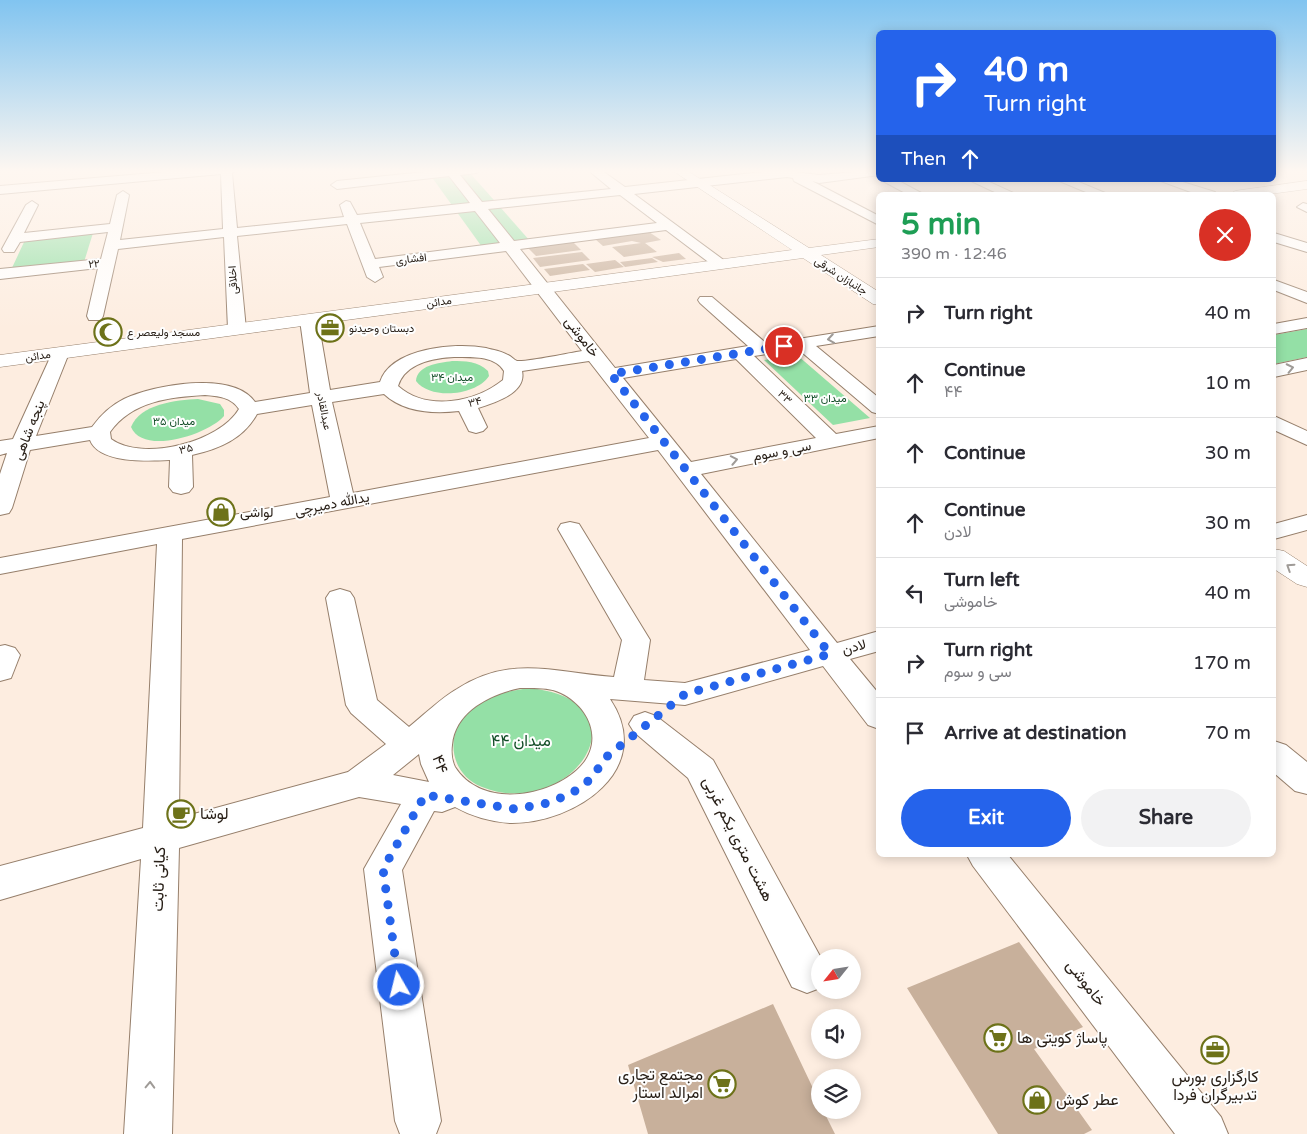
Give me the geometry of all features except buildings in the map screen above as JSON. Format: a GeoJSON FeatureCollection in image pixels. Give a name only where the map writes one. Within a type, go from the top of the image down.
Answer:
{"type":"FeatureCollection","features":[{"type":"Feature","properties":{"kind":"main road","name":"جانبازان شرقی"},"geometry":{"type":"LineString","coordinates":[[759,223],[876,298]]}},
{"type":"Feature","properties":{"kind":"main road","name":"مدائن"},"geometry":{"type":"LineString","coordinates":[[0,361],[876,243]]}},
{"type":"Feature","properties":{"kind":"main road"},"geometry":{"type":"LineString","coordinates":[[1276,558],[1307,578]]}},
{"type":"Feature","properties":{"kind":"street"},"geometry":{"type":"LineString","coordinates":[[2,260],[23,223]]}},
{"type":"Feature","properties":{"kind":"street","name":"۲۲"},"geometry":{"type":"LineString","coordinates":[[0,274],[107,262],[117,223]]}},
{"type":"Feature","properties":{"kind":"street","name":"اخلاقی"},"geometry":{"type":"LineString","coordinates":[[229,223],[237,329]]}},
{"type":"Feature","properties":{"kind":"street"},"geometry":{"type":"LineString","coordinates":[[111,245],[325,223]]}},
{"type":"Feature","properties":{"kind":"street","name":"افشاری"},"geometry":{"type":"LineString","coordinates":[[353,223],[373,270],[511,247],[668,226]]}},
{"type":"Feature","properties":{"kind":"street","name":"خاموشی"},"geometry":{"type":"LineString","coordinates":[[492,223],[876,713]]}},
{"type":"Feature","properties":{"kind":"street"},"geometry":{"type":"LineString","coordinates":[[664,223],[720,264]]}},
{"type":"Feature","properties":{"kind":"street"},"geometry":{"type":"LineString","coordinates":[[15,238],[116,227]]}},
{"type":"Feature","properties":{"kind":"street"},"geometry":{"type":"LineString","coordinates":[[1276,238],[1304,246]]}},
{"type":"Feature","properties":{"kind":"street"},"geometry":{"type":"LineString","coordinates":[[1276,250],[1304,246]]}},
{"type":"Feature","properties":{"kind":"street"},"geometry":{"type":"LineString","coordinates":[[95,316],[107,262]]}},
{"type":"Feature","properties":{"kind":"street"},"geometry":{"type":"LineString","coordinates":[[1276,286],[1307,298]]}},
{"type":"Feature","properties":{"kind":"street"},"geometry":{"type":"LineString","coordinates":[[706,300],[762,350]]}},
{"type":"Feature","properties":{"kind":"street","name":"عبدالقادر"},"geometry":{"type":"LineString","coordinates":[[308,320],[321,398],[343,502]]}},
{"type":"Feature","properties":{"kind":"street"},"geometry":{"type":"LineString","coordinates":[[1276,329],[1307,323]]}},
{"type":"Feature","properties":{"kind":"street"},"geometry":{"type":"LineString","coordinates":[[611,374],[876,331]]}},
{"type":"Feature","properties":{"kind":"street"},"geometry":{"type":"LineString","coordinates":[[801,343],[876,406]]}},
{"type":"Feature","properties":{"kind":"street"},"geometry":{"type":"LineString","coordinates":[[0,448],[99,432],[105,421],[119,410],[185,382],[236,394],[245,401],[249,409],[388,387],[389,378],[397,369],[427,356],[442,344],[487,354],[505,361],[512,367],[596,354]]}},
{"type":"Feature","properties":{"kind":"street","name":"پنجه شاهی"},"geometry":{"type":"LineString","coordinates":[[0,508],[22,445],[60,353]]}},
{"type":"Feature","properties":{"kind":"street","name":"۳۳"},"geometry":{"type":"LineString","coordinates":[[740,353],[831,441]]}},
{"type":"Feature","properties":{"kind":"street"},"geometry":{"type":"LineString","coordinates":[[1276,372],[1307,364]]}},
{"type":"Feature","properties":{"kind":"street","name":"۳۴"},"geometry":{"type":"LineString","coordinates":[[388,387],[394,395],[406,401],[424,405],[466,404],[500,392],[510,384],[514,376],[512,367]]}},
{"type":"Feature","properties":{"kind":"street"},"geometry":{"type":"LineString","coordinates":[[466,404],[476,427]]}},
{"type":"Feature","properties":{"kind":"street","name":"۳۵"},"geometry":{"type":"LineString","coordinates":[[99,432],[101,442],[112,450],[131,454],[155,455],[203,445],[230,432],[246,418],[249,409]]}},
{"type":"Feature","properties":{"kind":"street"},"geometry":{"type":"LineString","coordinates":[[1276,423],[1307,439]]}},
{"type":"Feature","properties":{"kind":"street","name":"سی و سوم"},"geometry":{"type":"LineString","coordinates":[[686,470],[831,441],[874,438]]}},
{"type":"Feature","properties":{"kind":"street","name":"یدالله دمیرچی"},"geometry":{"type":"LineString","coordinates":[[0,566],[664,442]]}},
{"type":"Feature","properties":{"kind":"street"},"geometry":{"type":"LineString","coordinates":[[181,451],[181,487]]}},
{"type":"Feature","properties":{"kind":"street"},"geometry":{"type":"LineString","coordinates":[[1276,531],[1307,522]]}},
{"type":"Feature","properties":{"kind":"street"},"geometry":{"type":"LineString","coordinates":[[570,529],[636,640],[627,689]]}},
{"type":"Feature","properties":{"kind":"street","name":"کیانی ثابت"},"geometry":{"type":"LineString","coordinates":[[148,1134],[161,838],[170,534]]}},
{"type":"Feature","properties":{"kind":"street"},"geometry":{"type":"LineString","coordinates":[[340,598],[362,705],[406,744]]}},
{"type":"Feature","properties":{"kind":"street","name":"لادن"},"geometry":{"type":"LineString","coordinates":[[685,694],[876,642]]}},
{"type":"Feature","properties":{"kind":"street","name":"۴۴"},"geometry":{"type":"LineString","coordinates":[[520,678],[548,678],[572,685],[593,698],[606,715],[610,736],[605,758],[592,778],[571,794],[544,804],[515,809],[487,806],[459,793],[448,784],[438,767],[434,748],[438,730],[449,713],[468,696],[493,684],[520,678]]}},
{"type":"Feature","properties":{"kind":"street"},"geometry":{"type":"LineString","coordinates":[[572,685],[685,694]]}},
{"type":"Feature","properties":{"kind":"street"},"geometry":{"type":"LineString","coordinates":[[605,758],[645,724],[685,694]]}},
{"type":"Feature","properties":{"kind":"street"},"geometry":{"type":"LineString","coordinates":[[0,883],[359,783],[406,744],[449,713]]}},
{"type":"Feature","properties":{"kind":"street","name":"هشت متری یکم غربی"},"geometry":{"type":"LineString","coordinates":[[645,724],[701,769],[807,973]]}},
{"type":"Feature","properties":{"kind":"street"},"geometry":{"type":"LineString","coordinates":[[1276,756],[1307,781]]}},
{"type":"Feature","properties":{"kind":"street"},"geometry":{"type":"LineString","coordinates":[[359,783],[487,806]]}},
{"type":"Feature","properties":{"kind":"street"},"geometry":{"type":"LineString","coordinates":[[418,1121],[383,869],[425,795]]}},
{"type":"Feature","properties":{"kind":"street","name":"خاموشی"},"geometry":{"type":"LineString","coordinates":[[988,857],[1204,1134]]}},
{"type":"Feature","properties":{"kind":"green space"},"geometry":{"type":"Polygon","coordinates":[[[465,223],[514,223],[530,241],[482,247],[465,223]]]}},
{"type":"Feature","properties":{"kind":"green space"},"geometry":{"type":"Polygon","coordinates":[[[93,233],[84,262],[11,270],[25,240],[93,233]]]}},
{"type":"Feature","properties":{"kind":"green space"},"geometry":{"type":"Polygon","coordinates":[[[1307,329],[1307,357],[1276,364],[1276,335],[1307,329]]]}},
{"type":"Feature","properties":{"kind":"green space","name":"میدان ۳۳"},"geometry":{"type":"Polygon","coordinates":[[[797,355],[870,418],[833,425],[764,360],[797,355]]]}},
{"type":"Feature","properties":{"kind":"green space","name":"میدان ۳۴"},"geometry":{"type":"Polygon","coordinates":[[[452,361],[476,363],[488,371],[489,376],[483,383],[474,388],[453,393],[431,391],[416,381],[420,371],[424,368],[452,361]]]}},
{"type":"Feature","properties":{"kind":"green space","name":"میدان ۳۵"},"geometry":{"type":"Polygon","coordinates":[[[198,399],[220,404],[224,410],[224,416],[216,423],[191,435],[162,441],[148,440],[138,436],[131,427],[142,413],[150,408],[170,402],[198,399]]]}},
{"type":"Feature","properties":{"kind":"green space","name":"میدان ۴۴"},"geometry":{"type":"Polygon","coordinates":[[[529,688],[566,697],[586,714],[592,735],[585,756],[569,775],[544,789],[515,794],[482,787],[471,781],[457,763],[454,752],[456,730],[462,719],[470,710],[491,697],[529,688]]]}},
{"type":"Feature","properties":{"kind":"place","name":"دبستان وحیدنو"},"geometry":{"type":"Point","coordinates":[330,328]}},
{"type":"Feature","properties":{"kind":"place","name":"مسجد ولیعصر ع"},"geometry":{"type":"Point","coordinates":[108,332]}},
{"type":"Feature","properties":{"kind":"place","name":"لواشی"},"geometry":{"type":"Point","coordinates":[221,512]}},
{"type":"Feature","properties":{"kind":"place","name":"لوشا"},"geometry":{"type":"Point","coordinates":[181,814]}},
{"type":"Feature","properties":{"kind":"place","name":"پاساژ کویتی ها"},"geometry":{"type":"Point","coordinates":[998,1038]}},
{"type":"Feature","properties":{"kind":"place","name":"کارگزاری بورس تدبیرگران فردا"},"geometry":{"type":"Point","coordinates":[1215,1050]}},
{"type":"Feature","properties":{"kind":"place","name":"مجتمع تجاری امرالد استار"},"geometry":{"type":"Point","coordinates":[722,1084]}},
{"type":"Feature","properties":{"kind":"place","name":"عطر کوش"},"geometry":{"type":"Point","coordinates":[1037,1100]}},
{"type":"Feature","properties":{"kind":"route"},"geometry":{"type":"LineString","coordinates":[[399,985],[383,869],[425,795],[515,809],[544,804],[571,794],[592,778],[605,758],[655,716],[685,694],[830,654],[611,374],[784,346]]}}]}
